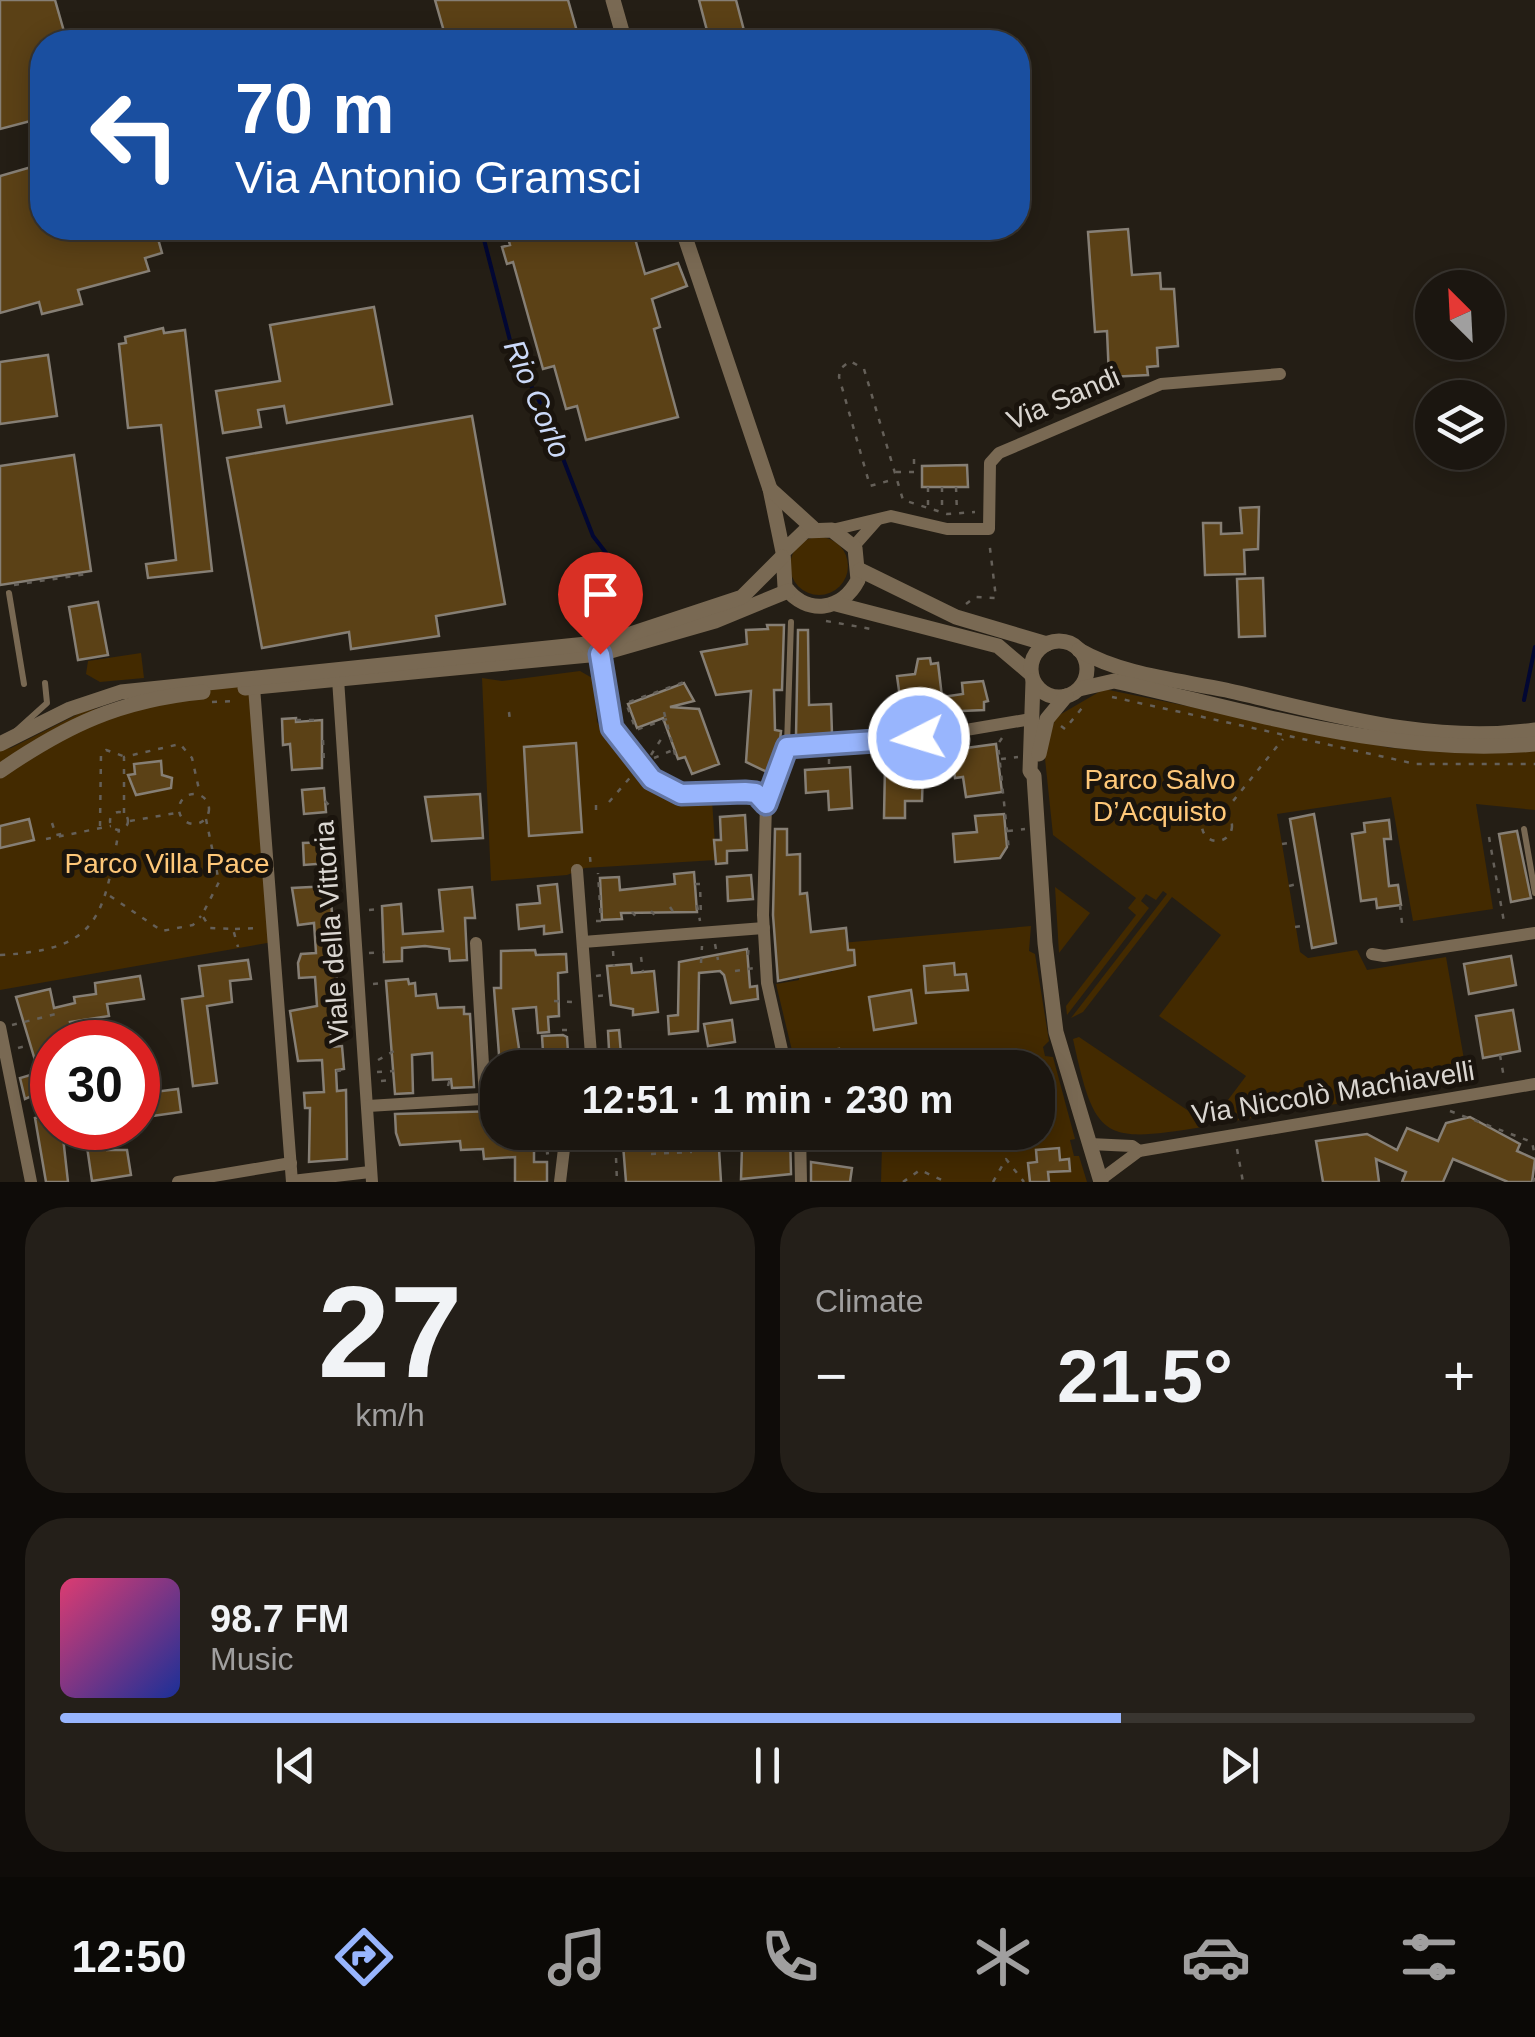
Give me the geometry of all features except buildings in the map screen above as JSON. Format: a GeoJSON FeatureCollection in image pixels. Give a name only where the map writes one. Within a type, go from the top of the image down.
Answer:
{"type":"FeatureCollection","features":[{"type":"Feature","properties":{"kind":"street"},"geometry":{"type":"LineString","coordinates":[[613,0],[622,30]]}},
{"type":"Feature","properties":{"kind":"street"},"geometry":{"type":"LineString","coordinates":[[686,240],[770,489],[783,555],[781,575],[788,592],[812,606],[836,604],[998,646],[1048,696],[1114,681],[1372,739],[1424,746],[1535,744]]}},
{"type":"Feature","properties":{"kind":"street","name":"Via Sandi"},"geometry":{"type":"LineString","coordinates":[[988,529],[990,464],[1000,452],[1161,384],[1280,374]]}},
{"type":"Feature","properties":{"kind":"street"},"geometry":{"type":"LineString","coordinates":[[770,489],[813,528]]}},
{"type":"Feature","properties":{"kind":"street"},"geometry":{"type":"LineString","coordinates":[[5,742],[70,709],[121,692],[606,642],[742,596],[783,555],[794,537],[813,528],[832,530],[899,516],[946,530],[988,529]]}},
{"type":"Feature","properties":{"kind":"street"},"geometry":{"type":"LineString","coordinates":[[854,546],[877,520]]}},
{"type":"Feature","properties":{"kind":"street"},"geometry":{"type":"LineString","coordinates":[[832,530],[854,546],[860,570],[852,590],[836,604]]}},
{"type":"Feature","properties":{"kind":"street"},"geometry":{"type":"LineString","coordinates":[[860,570],[956,617],[1047,644],[1064,641],[1128,669],[1374,725],[1490,733],[1535,730]]}},
{"type":"Feature","properties":{"kind":"street"},"geometry":{"type":"LineString","coordinates":[[0,771],[38,742],[90,716],[176,696],[600,654],[715,621],[788,592]]}},
{"type":"Feature","properties":{"kind":"street"},"geometry":{"type":"LineString","coordinates":[[1047,644],[1034,656],[1030,771],[1034,776],[1054,1017],[1101,1181]]}},
{"type":"Feature","properties":{"kind":"street"},"geometry":{"type":"LineString","coordinates":[[1034,776],[1039,772],[1042,731],[1087,669],[1080,650]]}},
{"type":"Feature","properties":{"kind":"street"},"geometry":{"type":"LineString","coordinates":[[600,654],[612,728],[652,779],[681,794],[756,793],[766,804]]}},
{"type":"Feature","properties":{"kind":"street","name":"Viale della Vittoria"},"geometry":{"type":"LineString","coordinates":[[338,679],[371,1177]]}},
{"type":"Feature","properties":{"kind":"street"},"geometry":{"type":"LineString","coordinates":[[254,687],[292,1182],[371,1177]]}},
{"type":"Feature","properties":{"kind":"street"},"geometry":{"type":"LineString","coordinates":[[782,1050],[767,984],[766,804],[787,747],[919,738],[1031,720]]}},
{"type":"Feature","properties":{"kind":"street"},"geometry":{"type":"LineString","coordinates":[[584,869],[583,942],[591,1050]]}},
{"type":"Feature","properties":{"kind":"street"},"geometry":{"type":"LineString","coordinates":[[583,942],[764,928]]}},
{"type":"Feature","properties":{"kind":"street"},"geometry":{"type":"LineString","coordinates":[[1372,954],[1384,956],[1535,932]]}},
{"type":"Feature","properties":{"kind":"street"},"geometry":{"type":"LineString","coordinates":[[476,943],[487,1050]]}},
{"type":"Feature","properties":{"kind":"street"},"geometry":{"type":"LineString","coordinates":[[3,1027],[31,1182]]}},
{"type":"Feature","properties":{"kind":"street","name":"Via Niccolò Machiavelli"},"geometry":{"type":"LineString","coordinates":[[1101,1181],[1139,1150],[1535,1084]]}},
{"type":"Feature","properties":{"kind":"street"},"geometry":{"type":"LineString","coordinates":[[368,1106],[480,1100]]}},
{"type":"Feature","properties":{"kind":"street","name":"Via Niccolò Machiavelli"},"geometry":{"type":"LineString","coordinates":[[1090,1144],[1132,1146],[1139,1150]]}},
{"type":"Feature","properties":{"kind":"street"},"geometry":{"type":"LineString","coordinates":[[800,1150],[801,1182]]}},
{"type":"Feature","properties":{"kind":"street"},"geometry":{"type":"LineString","coordinates":[[560,1182],[563,1152]]}},
{"type":"Feature","properties":{"kind":"street"},"geometry":{"type":"LineString","coordinates":[[178,1182],[291,1163]]}},
{"type":"Feature","properties":{"kind":"lane"},"geometry":{"type":"LineString","coordinates":[[8,593],[24,684]]}},
{"type":"Feature","properties":{"kind":"lane"},"geometry":{"type":"LineString","coordinates":[[787,747],[791,622]]}},
{"type":"Feature","properties":{"kind":"lane"},"geometry":{"type":"LineString","coordinates":[[5,742],[48,704],[44,683]]}},
{"type":"Feature","properties":{"kind":"lane"},"geometry":{"type":"LineString","coordinates":[[1524,830],[1535,893]]}},
{"type":"Feature","properties":{"kind":"path"},"geometry":{"type":"LineString","coordinates":[[888,481],[870,486],[839,378],[846,362],[855,361],[864,369],[904,500],[956,515],[983,507]]}},
{"type":"Feature","properties":{"kind":"path"},"geometry":{"type":"LineString","coordinates":[[894,472],[914,472],[914,458]]}},
{"type":"Feature","properties":{"kind":"path"},"geometry":{"type":"LineString","coordinates":[[942,487],[942,513]]}},
{"type":"Feature","properties":{"kind":"path"},"geometry":{"type":"LineString","coordinates":[[956,487],[956,515]]}},
{"type":"Feature","properties":{"kind":"path"},"geometry":{"type":"LineString","coordinates":[[928,488],[928,510]]}},
{"type":"Feature","properties":{"kind":"path"},"geometry":{"type":"LineString","coordinates":[[964,610],[975,596],[996,598],[988,529]]}},
{"type":"Feature","properties":{"kind":"path"},"geometry":{"type":"LineString","coordinates":[[0,587],[87,574]]}},
{"type":"Feature","properties":{"kind":"path"},"geometry":{"type":"LineString","coordinates":[[817,619],[890,633]]}},
{"type":"Feature","properties":{"kind":"path"},"geometry":{"type":"LineString","coordinates":[[667,719],[636,730],[626,703],[686,681]]}},
{"type":"Feature","properties":{"kind":"path"},"geometry":{"type":"LineString","coordinates":[[510,712],[510,721]]}},
{"type":"Feature","properties":{"kind":"path"},"geometry":{"type":"LineString","coordinates":[[664,712],[671,730],[648,760],[673,750]]}},
{"type":"Feature","properties":{"kind":"path"},"geometry":{"type":"LineString","coordinates":[[296,720],[321,720]]}},
{"type":"Feature","properties":{"kind":"path"},"geometry":{"type":"LineString","coordinates":[[666,732],[678,762]]}},
{"type":"Feature","properties":{"kind":"path"},"geometry":{"type":"LineString","coordinates":[[1006,732],[998,744],[1009,851]]}},
{"type":"Feature","properties":{"kind":"path"},"geometry":{"type":"LineString","coordinates":[[1224,812],[1231,820],[1230,834],[1216,842],[1207,838],[1202,829],[1206,815],[1224,812],[1284,737]]}},
{"type":"Feature","properties":{"kind":"path"},"geometry":{"type":"LineString","coordinates":[[324,763],[322,743],[333,744]]}},
{"type":"Feature","properties":{"kind":"path"},"geometry":{"type":"LineString","coordinates":[[100,826],[100,754],[106,750],[124,757],[180,744],[192,758],[200,794],[209,805],[206,819],[219,882],[193,925],[162,931],[107,894]]}},
{"type":"Feature","properties":{"kind":"path"},"geometry":{"type":"LineString","coordinates":[[910,747],[910,770]]}},
{"type":"Feature","properties":{"kind":"path"},"geometry":{"type":"LineString","coordinates":[[828,753],[829,768]]}},
{"type":"Feature","properties":{"kind":"path"},"geometry":{"type":"LineString","coordinates":[[124,757],[124,813],[128,821]]}},
{"type":"Feature","properties":{"kind":"path"},"geometry":{"type":"LineString","coordinates":[[1000,759],[1021,757]]}},
{"type":"Feature","properties":{"kind":"path"},"geometry":{"type":"LineString","coordinates":[[609,802],[627,779]]}},
{"type":"Feature","properties":{"kind":"path"},"geometry":{"type":"LineString","coordinates":[[179,812],[182,798],[200,794]]}},
{"type":"Feature","properties":{"kind":"path"},"geometry":{"type":"LineString","coordinates":[[325,801],[327,807],[338,806]]}},
{"type":"Feature","properties":{"kind":"path"},"geometry":{"type":"LineString","coordinates":[[179,812],[193,824],[206,819]]}},
{"type":"Feature","properties":{"kind":"path"},"geometry":{"type":"LineString","coordinates":[[0,955],[41,953],[74,938],[96,920],[107,894],[119,830],[128,821],[179,812]]}},
{"type":"Feature","properties":{"kind":"path"},"geometry":{"type":"LineString","coordinates":[[110,826],[112,814],[124,813]]}},
{"type":"Feature","properties":{"kind":"path"},"geometry":{"type":"LineString","coordinates":[[52,822],[56,835],[100,826],[119,830]]}},
{"type":"Feature","properties":{"kind":"path"},"geometry":{"type":"LineString","coordinates":[[1006,831],[1028,828]]}},
{"type":"Feature","properties":{"kind":"path"},"geometry":{"type":"LineString","coordinates":[[46,839],[72,832]]}},
{"type":"Feature","properties":{"kind":"path"},"geometry":{"type":"LineString","coordinates":[[1489,838],[1506,928]]}},
{"type":"Feature","properties":{"kind":"path"},"geometry":{"type":"LineString","coordinates":[[1282,844],[1294,842]]}},
{"type":"Feature","properties":{"kind":"path"},"geometry":{"type":"LineString","coordinates":[[584,869],[590,858]]}},
{"type":"Feature","properties":{"kind":"path"},"geometry":{"type":"LineString","coordinates":[[589,922],[601,921],[598,872]]}},
{"type":"Feature","properties":{"kind":"path"},"geometry":{"type":"LineString","coordinates":[[695,884],[700,884],[701,924],[696,905]]}},
{"type":"Feature","properties":{"kind":"path"},"geometry":{"type":"LineString","coordinates":[[1288,886],[1301,884]]}},
{"type":"Feature","properties":{"kind":"path"},"geometry":{"type":"LineString","coordinates":[[1400,905],[1402,923]]}},
{"type":"Feature","properties":{"kind":"path"},"geometry":{"type":"LineString","coordinates":[[670,907],[676,916]]}},
{"type":"Feature","properties":{"kind":"path"},"geometry":{"type":"LineString","coordinates":[[364,910],[382,910]]}},
{"type":"Feature","properties":{"kind":"path"},"geometry":{"type":"LineString","coordinates":[[650,911],[657,918]]}},
{"type":"Feature","properties":{"kind":"path"},"geometry":{"type":"LineString","coordinates":[[632,912],[638,919]]}},
{"type":"Feature","properties":{"kind":"path"},"geometry":{"type":"LineString","coordinates":[[202,915],[210,928],[261,928]]}},
{"type":"Feature","properties":{"kind":"path"},"geometry":{"type":"LineString","coordinates":[[1296,927],[1308,924]]}},
{"type":"Feature","properties":{"kind":"path"},"geometry":{"type":"LineString","coordinates":[[234,929],[238,948]]}},
{"type":"Feature","properties":{"kind":"path"},"geometry":{"type":"LineString","coordinates":[[748,938],[748,955]]}},
{"type":"Feature","properties":{"kind":"path"},"geometry":{"type":"LineString","coordinates":[[701,963],[702,942]]}},
{"type":"Feature","properties":{"kind":"path"},"geometry":{"type":"LineString","coordinates":[[715,942],[718,960]]}},
{"type":"Feature","properties":{"kind":"path"},"geometry":{"type":"LineString","coordinates":[[613,949],[614,966]]}},
{"type":"Feature","properties":{"kind":"path"},"geometry":{"type":"LineString","coordinates":[[368,954],[384,952]]}},
{"type":"Feature","properties":{"kind":"path"},"geometry":{"type":"LineString","coordinates":[[642,957],[643,972]]}},
{"type":"Feature","properties":{"kind":"path"},"geometry":{"type":"LineString","coordinates":[[334,967],[349,966]]}},
{"type":"Feature","properties":{"kind":"path"},"geometry":{"type":"LineString","coordinates":[[735,971],[761,968]]}},
{"type":"Feature","properties":{"kind":"path"},"geometry":{"type":"LineString","coordinates":[[594,976],[608,974]]}},
{"type":"Feature","properties":{"kind":"path"},"geometry":{"type":"LineString","coordinates":[[370,984],[386,983]]}},
{"type":"Feature","properties":{"kind":"path"},"geometry":{"type":"LineString","coordinates":[[350,984],[341,985],[339,998],[344,1010],[352,1009]]}},
{"type":"Feature","properties":{"kind":"path"},"geometry":{"type":"LineString","coordinates":[[596,996],[610,995]]}},
{"type":"Feature","properties":{"kind":"path"},"geometry":{"type":"LineString","coordinates":[[554,1001],[578,1002]]}},
{"type":"Feature","properties":{"kind":"path"},"geometry":{"type":"LineString","coordinates":[[3,1027],[56,1014]]}},
{"type":"Feature","properties":{"kind":"path"},"geometry":{"type":"LineString","coordinates":[[562,1030],[580,1029]]}},
{"type":"Feature","properties":{"kind":"path"},"geometry":{"type":"LineString","coordinates":[[12,1050],[30,1045]]}},
{"type":"Feature","properties":{"kind":"path"},"geometry":{"type":"LineString","coordinates":[[375,1061],[394,1052]]}},
{"type":"Feature","properties":{"kind":"path"},"geometry":{"type":"LineString","coordinates":[[1500,1055],[1504,1079]]}},
{"type":"Feature","properties":{"kind":"path"},"geometry":{"type":"LineString","coordinates":[[336,1072],[357,1070]]}},
{"type":"Feature","properties":{"kind":"path"},"geometry":{"type":"LineString","coordinates":[[375,1072],[394,1071]]}},
{"type":"Feature","properties":{"kind":"path"},"geometry":{"type":"LineString","coordinates":[[449,1094],[451,1075]]}},
{"type":"Feature","properties":{"kind":"path"},"geometry":{"type":"LineString","coordinates":[[376,1082],[394,1080]]}},
{"type":"Feature","properties":{"kind":"path"},"geometry":{"type":"LineString","coordinates":[[1449,1110],[1454,1116],[1470,1115],[1495,1125],[1494,1130],[1532,1142],[1535,1156]]}},
{"type":"Feature","properties":{"kind":"path"},"geometry":{"type":"LineString","coordinates":[[1236,1144],[1243,1182]]}},
{"type":"Feature","properties":{"kind":"path"},"geometry":{"type":"LineString","coordinates":[[542,1150],[542,1154],[563,1152]]}},
{"type":"Feature","properties":{"kind":"path"},"geometry":{"type":"LineString","coordinates":[[616,1150],[617,1182]]}},
{"type":"Feature","properties":{"kind":"path"},"geometry":{"type":"LineString","coordinates":[[651,1154],[692,1152]]}},
{"type":"Feature","properties":{"kind":"path"},"geometry":{"type":"LineString","coordinates":[[616,1156],[624,1156]]}},
{"type":"Feature","properties":{"kind":"path"},"geometry":{"type":"LineString","coordinates":[[993,1182],[1006,1159],[1024,1182]]}},
{"type":"Feature","properties":{"kind":"path"},"geometry":{"type":"LineString","coordinates":[[903,1182],[920,1170],[946,1182]]}},
{"type":"Feature","properties":{"kind":"green space"},"geometry":{"type":"Polygon","coordinates":[[[819,537],[839,546],[848,566],[839,586],[819,595],[799,586],[790,566],[799,546],[819,537]]]}},
{"type":"Feature","properties":{"kind":"green space"},"geometry":{"type":"Polygon","coordinates":[[[141,653],[144,678],[100,682],[86,674],[88,661],[141,653]]]}},
{"type":"Feature","properties":{"kind":"green space"},"geometry":{"type":"Polygon","coordinates":[[[580,671],[594,679],[597,722],[637,775],[671,799],[712,800],[716,860],[585,868],[567,875],[491,881],[482,678],[502,681],[580,671]],[[575,743],[524,747],[529,835],[575,743]]]}},
{"type":"Feature","properties":{"kind":"green space","name":"Parco Villa Pace"},"geometry":{"type":"Polygon","coordinates":[[[249,683],[273,942],[0,990],[0,749],[11,748],[82,712],[167,692],[249,683]]]}},
{"type":"Feature","properties":{"kind":"green space","name":"Parco Salvo D’Acquisto"},"geometry":{"type":"Polygon","coordinates":[[[1104,689],[1391,748],[1466,753],[1535,751],[1535,810],[1476,804],[1493,909],[1413,921],[1391,797],[1277,814],[1300,952],[1308,958],[1357,950],[1367,970],[1446,957],[1468,1082],[1222,1123],[1216,1116],[1246,1076],[1159,1016],[1221,935],[1172,897],[1083,1012],[1071,1018],[1167,894],[1163,891],[1156,900],[1146,894],[1141,901],[1149,908],[1067,1015],[1066,1006],[1136,915],[1128,908],[1136,898],[1053,835],[1044,749],[1056,717],[1104,689]]]}},
{"type":"Feature","properties":{"kind":"green space"},"geometry":{"type":"Polygon","coordinates":[[[1055,887],[1090,913],[1059,953],[1055,887]]]}},
{"type":"Feature","properties":{"kind":"green space"},"geometry":{"type":"Polygon","coordinates":[[[1031,926],[1029,951],[1035,954],[1049,1041],[1044,1050],[792,1050],[776,984],[799,980],[799,966],[813,965],[814,973],[832,972],[830,944],[1031,926]]]}},
{"type":"Feature","properties":{"kind":"green space"},"geometry":{"type":"Polygon","coordinates":[[[1079,1037],[1199,1118],[1203,1127],[1144,1134],[1109,1127],[1097,1116],[1089,1098],[1073,1039],[1079,1037]]]}},
{"type":"Feature","properties":{"kind":"green space"},"geometry":{"type":"Polygon","coordinates":[[[1055,1064],[1075,1139],[1070,1140],[1074,1156],[1079,1156],[1087,1182],[881,1182],[882,1150],[1055,1150],[1055,1064]]]}},
{"type":"Feature","properties":{"kind":"waterway","name":"Rio Corlo"},"geometry":{"type":"LineString","coordinates":[[484,240],[513,352],[545,412],[593,536],[613,562]]}},
{"type":"Feature","properties":{"kind":"waterway"},"geometry":{"type":"LineString","coordinates":[[1524,700],[1535,647]]}},
{"type":"Feature","properties":{"kind":"route"},"geometry":{"type":"LineString","coordinates":[[600,654],[612,728],[652,779],[681,794],[756,793],[766,804],[787,747],[919,738]]}}]}
